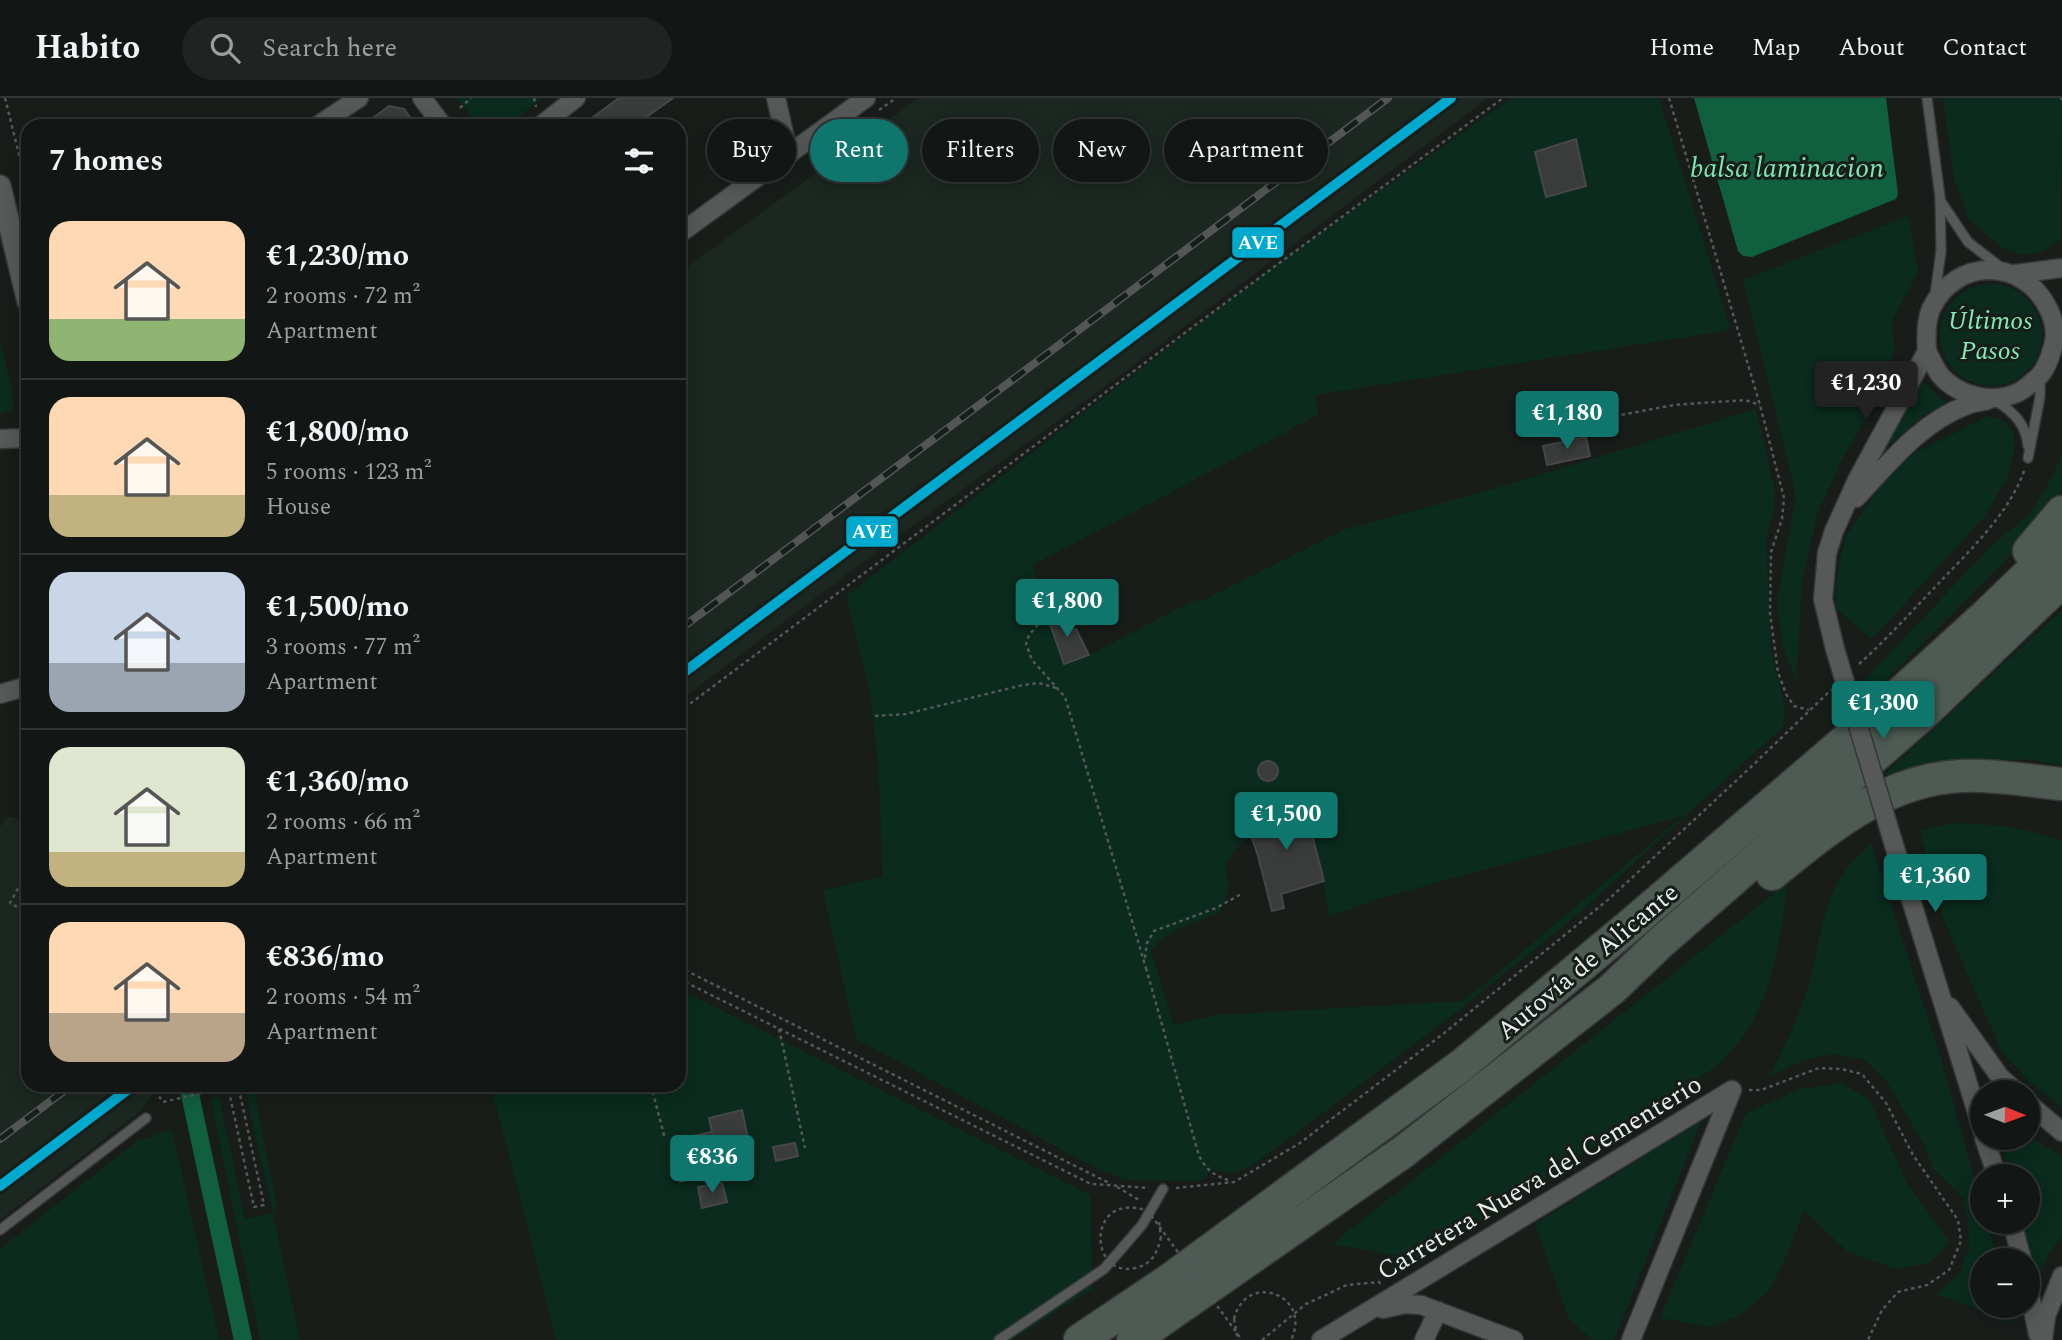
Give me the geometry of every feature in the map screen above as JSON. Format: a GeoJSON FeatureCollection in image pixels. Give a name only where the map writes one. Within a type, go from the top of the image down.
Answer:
{"type":"FeatureCollection","features":[{"type":"Feature","properties":{"kind":"highway"},"geometry":{"type":"LineString","coordinates":[[1984,617],[2012,570],[2062,512]]}},
{"type":"Feature","properties":{"kind":"highway","name":"Autovía de Alicante"},"geometry":{"type":"LineString","coordinates":[[1080,1340],[1168,1281],[1462,1065],[1874,716],[2062,542]]}},
{"type":"Feature","properties":{"kind":"highway","name":"Autovía de Alicante"},"geometry":{"type":"LineString","coordinates":[[1133,1340],[1403,1152],[1612,989],[1660,943],[1921,716],[2062,581]]}},
{"type":"Feature","properties":{"kind":"highway"},"geometry":{"type":"LineString","coordinates":[[1612,989],[1665,957],[1861,806],[1916,783],[1958,776],[1998,776],[2062,784]]}},
{"type":"Feature","properties":{"kind":"street"},"geometry":{"type":"LineString","coordinates":[[328,119],[359,98]]}},
{"type":"Feature","properties":{"kind":"street"},"geometry":{"type":"LineString","coordinates":[[422,98],[438,119]]}},
{"type":"Feature","properties":{"kind":"street"},"geometry":{"type":"LineString","coordinates":[[549,119],[576,98]]}},
{"type":"Feature","properties":{"kind":"street"},"geometry":{"type":"LineString","coordinates":[[776,98],[781,119]]}},
{"type":"Feature","properties":{"kind":"street"},"geometry":{"type":"LineString","coordinates":[[796,150],[866,98]]}},
{"type":"Feature","properties":{"kind":"street"},"geometry":{"type":"LineString","coordinates":[[686,229],[751,182]]}},
{"type":"Feature","properties":{"kind":"street"},"geometry":{"type":"LineString","coordinates":[[0,186],[20,237]]}},
{"type":"Feature","properties":{"kind":"street"},"geometry":{"type":"LineString","coordinates":[[1992,399],[1966,394],[1941,375],[1927,351],[1926,337],[1931,310],[1947,286],[1969,273],[1994,269],[2011,273],[2062,268]]}},
{"type":"Feature","properties":{"kind":"street"},"geometry":{"type":"LineString","coordinates":[[1844,510],[1899,449],[1925,429],[1968,405],[2018,392],[2040,376],[2058,337],[2054,320],[2042,295],[2011,273]]}},
{"type":"Feature","properties":{"kind":"street"},"geometry":{"type":"LineString","coordinates":[[1927,351],[1878,438],[1834,531],[1824,572],[1823,599],[1835,649],[1925,949],[1970,1089]]}},
{"type":"Feature","properties":{"kind":"street"},"geometry":{"type":"LineString","coordinates":[[0,439],[21,438]]}},
{"type":"Feature","properties":{"kind":"street"},"geometry":{"type":"LineString","coordinates":[[0,694],[21,687]]}},
{"type":"Feature","properties":{"kind":"street"},"geometry":{"type":"LineString","coordinates":[[1942,995],[2003,1080]]}},
{"type":"Feature","properties":{"kind":"street","name":"Carretera Nueva del Cementerio"},"geometry":{"type":"LineString","coordinates":[[1321,1340],[1732,1090]]}},
{"type":"Feature","properties":{"kind":"street","name":"Carretera Nueva del Cementerio"},"geometry":{"type":"LineString","coordinates":[[1631,1340],[1732,1090]]}},
{"type":"Feature","properties":{"kind":"street"},"geometry":{"type":"LineString","coordinates":[[2040,1112],[2060,1128]]}},
{"type":"Feature","properties":{"kind":"street"},"geometry":{"type":"LineString","coordinates":[[2041,1340],[2046,1316],[2062,1276]]}},
{"type":"Feature","properties":{"kind":"street"},"geometry":{"type":"LineString","coordinates":[[1372,1309],[1405,1304],[1421,1305],[1514,1340]]}},
{"type":"Feature","properties":{"kind":"street"},"geometry":{"type":"LineString","coordinates":[[1424,1340],[1438,1311]]}},
{"type":"Feature","properties":{"kind":"street"},"geometry":{"type":"LineString","coordinates":[[2036,1318],[2041,1340]]}},
{"type":"Feature","properties":{"kind":"lane"},"geometry":{"type":"LineString","coordinates":[[1927,98],[1940,202],[1968,242],[2011,273]]}},
{"type":"Feature","properties":{"kind":"lane"},"geometry":{"type":"LineString","coordinates":[[1931,310],[1938,286],[1940,197]]}},
{"type":"Feature","properties":{"kind":"lane"},"geometry":{"type":"LineString","coordinates":[[2028,458],[2040,376]]}},
{"type":"Feature","properties":{"kind":"lane"},"geometry":{"type":"LineString","coordinates":[[1992,399],[2010,410],[2020,421],[2027,434],[2028,458]]}},
{"type":"Feature","properties":{"kind":"lane"},"geometry":{"type":"LineString","coordinates":[[0,1230],[146,1118]]}},
{"type":"Feature","properties":{"kind":"lane"},"geometry":{"type":"LineString","coordinates":[[999,1340],[1104,1269],[1142,1224],[1163,1189]]}},
{"type":"Feature","properties":{"kind":"path"},"geometry":{"type":"LineString","coordinates":[[5,98],[21,163]]}},
{"type":"Feature","properties":{"kind":"path"},"geometry":{"type":"LineString","coordinates":[[460,108],[471,98]]}},
{"type":"Feature","properties":{"kind":"path"},"geometry":{"type":"LineString","coordinates":[[534,98],[536,107]]}},
{"type":"Feature","properties":{"kind":"path"},"geometry":{"type":"LineString","coordinates":[[686,707],[1503,98]]}},
{"type":"Feature","properties":{"kind":"path"},"geometry":{"type":"LineString","coordinates":[[1668,98],[1760,405],[1784,498],[1782,519],[1771,552],[1769,579],[1773,647],[1786,694],[1794,706],[1809,710]]}},
{"type":"Feature","properties":{"kind":"path"},"geometry":{"type":"LineString","coordinates":[[1594,420],[1674,405],[1745,400],[1760,405]]}},
{"type":"Feature","properties":{"kind":"path"},"geometry":{"type":"LineString","coordinates":[[1850,672],[1881,644],[1980,539],[2019,486],[2028,458]]}},
{"type":"Feature","properties":{"kind":"path"},"geometry":{"type":"LineString","coordinates":[[1047,614],[1029,635],[1026,644],[1032,660],[1065,697],[1199,1156],[1205,1167],[1214,1175],[1234,1182]]}},
{"type":"Feature","properties":{"kind":"path"},"geometry":{"type":"LineString","coordinates":[[686,983],[1091,1184],[1163,1189],[1201,1188],[1234,1182],[1300,1143],[1443,1034],[1609,899],[1840,682]]}},
{"type":"Feature","properties":{"kind":"path"},"geometry":{"type":"LineString","coordinates":[[875,716],[906,714],[1038,683],[1054,686],[1065,697]]}},
{"type":"Feature","properties":{"kind":"path"},"geometry":{"type":"LineString","coordinates":[[21,883],[10,903],[19,908],[21,904]]}},
{"type":"Feature","properties":{"kind":"path"},"geometry":{"type":"LineString","coordinates":[[1146,968],[1144,954],[1154,931],[1216,908],[1243,893]]}},
{"type":"Feature","properties":{"kind":"path"},"geometry":{"type":"LineString","coordinates":[[686,971],[1112,1185]]}},
{"type":"Feature","properties":{"kind":"path"},"geometry":{"type":"LineString","coordinates":[[779,1030],[805,1148]]}},
{"type":"Feature","properties":{"kind":"path"},"geometry":{"type":"LineString","coordinates":[[1732,1090],[1761,1090],[1819,1069],[1841,1069],[1862,1074],[1886,1103],[1913,1155],[1958,1220],[1961,1241],[1949,1269],[1927,1285],[1898,1292],[1882,1310],[1868,1340]]}},
{"type":"Feature","properties":{"kind":"path"},"geometry":{"type":"LineString","coordinates":[[156,1092],[163,1102],[206,1092]]}},
{"type":"Feature","properties":{"kind":"path"},"geometry":{"type":"LineString","coordinates":[[229,1092],[254,1207],[264,1205],[239,1092]]}},
{"type":"Feature","properties":{"kind":"path"},"geometry":{"type":"LineString","coordinates":[[653,1092],[665,1139]]}},
{"type":"Feature","properties":{"kind":"path"},"geometry":{"type":"LineString","coordinates":[[1161,1237],[1152,1260],[1130,1269],[1117,1267],[1110,1262],[1104,1256],[1100,1243],[1101,1229],[1107,1216],[1118,1209],[1134,1207],[1148,1212],[1240,1340]]}},
{"type":"Feature","properties":{"kind":"path"},"geometry":{"type":"LineString","coordinates":[[1262,1340],[1306,1304],[1347,1285],[1379,1282],[1392,1298]]}},
{"type":"Feature","properties":{"kind":"path"},"geometry":{"type":"LineString","coordinates":[[1240,1340],[1234,1319],[1236,1310],[1244,1299],[1255,1293],[1266,1292],[1281,1296],[1293,1309],[1296,1320],[1291,1340]]}},
{"type":"Feature","properties":{"kind":"shaded area"},"geometry":{"type":"Polygon","coordinates":[[[918,98],[1488,98],[1107,385],[882,548],[686,696],[686,268],[810,177],[810,182],[908,182],[908,119],[889,119],[918,98]]]}},
{"type":"Feature","properties":{"kind":"shaded area"},"geometry":{"type":"Polygon","coordinates":[[[7,817],[21,818],[21,1092],[154,1092],[142,1110],[0,1220],[0,827],[7,817]]]}},
{"type":"Feature","properties":{"kind":"green space"},"geometry":{"type":"Polygon","coordinates":[[[457,98],[542,98],[517,119],[473,119],[457,98]]]}},
{"type":"Feature","properties":{"kind":"green space"},"geometry":{"type":"Polygon","coordinates":[[[1512,98],[1659,98],[1731,330],[1315,395],[1318,415],[1033,565],[1063,663],[1089,655],[1192,601],[1203,600],[1344,530],[1496,488],[1756,409],[1775,492],[1774,511],[1766,538],[1771,650],[1785,707],[1783,727],[1576,916],[1462,1008],[1258,1161],[1239,1172],[1213,1169],[1202,1181],[1126,1180],[1092,1166],[856,1039],[823,890],[883,877],[878,763],[870,694],[846,596],[1281,261],[1512,98]],[[1309,805],[1251,836],[1236,849],[1226,864],[1229,888],[1220,913],[1174,931],[1151,950],[1173,1025],[1216,1015],[1462,1001],[1683,816],[1380,898],[1329,917],[1309,805]]]}},
{"type":"Feature","properties":{"kind":"green space"},"geometry":{"type":"Polygon","coordinates":[[[1943,98],[2062,98],[2061,239],[2044,251],[2023,255],[2002,248],[1969,220],[1954,178],[1943,98]]]}},
{"type":"Feature","properties":{"kind":"green space"},"geometry":{"type":"Polygon","coordinates":[[[1908,216],[1918,272],[1892,321],[1894,351],[1875,401],[1842,460],[1817,514],[1802,582],[1796,680],[1783,648],[1777,602],[1796,496],[1743,280],[1908,216]]]}},
{"type":"Feature","properties":{"kind":"green space","name":"Últimos Pasos"},"geometry":{"type":"Polygon","coordinates":[[[1991,284],[2010,288],[2027,299],[2038,316],[2042,335],[2038,354],[2027,371],[2010,382],[1991,386],[1972,382],[1955,371],[1944,354],[1940,335],[1944,316],[1955,299],[1972,288],[1991,284]]]}},
{"type":"Feature","properties":{"kind":"green space"},"geometry":{"type":"Polygon","coordinates":[[[0,341],[13,395],[13,410],[0,414],[0,341]]]}},
{"type":"Feature","properties":{"kind":"green space"},"geometry":{"type":"Polygon","coordinates":[[[1922,380],[1940,398],[1951,404],[1926,414],[1875,456],[1922,380]]]}},
{"type":"Feature","properties":{"kind":"green space"},"geometry":{"type":"Polygon","coordinates":[[[1988,416],[2003,420],[2013,431],[2014,449],[2008,476],[1985,516],[1872,639],[1837,610],[1835,595],[1846,536],[1891,471],[1917,452],[1988,416]]]}},
{"type":"Feature","properties":{"kind":"green space"},"geometry":{"type":"Polygon","coordinates":[[[2062,452],[2062,492],[2024,542],[1871,695],[1866,678],[1995,542],[2030,514],[2054,473],[2062,452]]]}},
{"type":"Feature","properties":{"kind":"green space"},"geometry":{"type":"Polygon","coordinates":[[[2062,610],[2062,765],[2026,759],[1953,764],[1890,781],[1886,773],[2062,610]]]}},
{"type":"Feature","properties":{"kind":"green space"},"geometry":{"type":"Polygon","coordinates":[[[1953,823],[1981,824],[2008,827],[2062,841],[2062,1107],[2040,1090],[2040,1080],[2027,1080],[2001,1050],[1944,921],[1920,831],[1953,823]]]}},
{"type":"Feature","properties":{"kind":"green space"},"geometry":{"type":"Polygon","coordinates":[[[1871,844],[1938,1049],[1971,1164],[1970,1234],[1990,1234],[1995,1248],[1970,1248],[1970,1306],[1936,1294],[1960,1272],[1969,1247],[1968,1222],[1962,1197],[1934,1170],[1923,1143],[1888,1083],[1863,1059],[1834,1054],[1808,1059],[1769,1076],[1803,1001],[1828,905],[1848,867],[1871,844]]]}},
{"type":"Feature","properties":{"kind":"green space"},"geometry":{"type":"Polygon","coordinates":[[[1787,883],[1779,939],[1765,994],[1746,1033],[1717,1066],[1421,1260],[1332,1244],[1787,883]]]}},
{"type":"Feature","properties":{"kind":"green space"},"geometry":{"type":"Polygon","coordinates":[[[686,992],[1091,1195],[1092,1289],[1012,1340],[556,1340],[493,1092],[686,1092],[686,992]]]}},
{"type":"Feature","properties":{"kind":"green space"},"geometry":{"type":"Polygon","coordinates":[[[1842,1083],[1869,1099],[1907,1183],[1950,1243],[1929,1263],[1896,1269],[1848,1252],[1804,1210],[1770,1290],[1741,1315],[1711,1327],[1660,1318],[1746,1113],[1799,1089],[1842,1083]]]}},
{"type":"Feature","properties":{"kind":"green space"},"geometry":{"type":"Polygon","coordinates":[[[246,1092],[256,1092],[277,1205],[273,1214],[300,1340],[260,1340],[211,1098],[219,1097],[245,1219],[273,1213],[246,1092]]]}},
{"type":"Feature","properties":{"kind":"green space"},"geometry":{"type":"Polygon","coordinates":[[[1701,1121],[1614,1340],[1592,1340],[1568,1317],[1535,1224],[1701,1121]]]}},
{"type":"Feature","properties":{"kind":"green space"},"geometry":{"type":"Polygon","coordinates":[[[172,1129],[219,1340],[0,1340],[0,1249],[137,1141],[172,1129]]]}},
{"type":"Feature","properties":{"kind":"green space"},"geometry":{"type":"Polygon","coordinates":[[[2040,1143],[2062,1156],[2062,1237],[2049,1253],[2040,1276],[2040,1248],[2029,1248],[2025,1234],[2040,1234],[2040,1164],[2007,1164],[2003,1150],[2040,1150],[2040,1143]]]}},
{"type":"Feature","properties":{"kind":"water","name":"balsa laminacion"},"geometry":{"type":"Polygon","coordinates":[[[1694,98],[1886,98],[1898,194],[1896,199],[1752,257],[1743,256],[1738,251],[1694,98]]]}},
{"type":"Feature","properties":{"kind":"building"},"geometry":{"type":"Polygon","coordinates":[[[619,98],[673,98],[644,119],[590,119],[619,98]]]}},
{"type":"Feature","properties":{"kind":"building"},"geometry":{"type":"Polygon","coordinates":[[[389,106],[404,109],[411,119],[371,119],[389,106]]]}},
{"type":"Feature","properties":{"kind":"building"},"geometry":{"type":"Polygon","coordinates":[[[1576,139],[1586,186],[1546,197],[1535,152],[1576,139]]]}},
{"type":"Feature","properties":{"kind":"building"},"geometry":{"type":"Polygon","coordinates":[[[1586,437],[1590,456],[1547,465],[1543,446],[1586,437]]]}},
{"type":"Feature","properties":{"kind":"building"},"geometry":{"type":"Polygon","coordinates":[[[1065,612],[1071,631],[1076,629],[1089,655],[1064,664],[1048,618],[1065,612]]]}},
{"type":"Feature","properties":{"kind":"building"},"geometry":{"type":"Polygon","coordinates":[[[1268,761],[1275,764],[1278,771],[1275,778],[1268,781],[1261,778],[1258,771],[1261,764],[1268,761]]]}},
{"type":"Feature","properties":{"kind":"building"},"geometry":{"type":"Polygon","coordinates":[[[1309,805],[1313,838],[1324,881],[1281,894],[1284,908],[1272,911],[1246,821],[1309,805]]]}},
{"type":"Feature","properties":{"kind":"building"},"geometry":{"type":"Polygon","coordinates":[[[742,1110],[750,1149],[697,1161],[700,1177],[680,1182],[673,1140],[712,1132],[709,1118],[742,1110]]]}},
{"type":"Feature","properties":{"kind":"building"},"geometry":{"type":"Polygon","coordinates":[[[795,1143],[798,1156],[776,1161],[773,1147],[795,1143]]]}},
{"type":"Feature","properties":{"kind":"building"},"geometry":{"type":"Polygon","coordinates":[[[722,1183],[727,1202],[702,1208],[698,1187],[722,1183]]]}},
{"type":"Feature","properties":{"kind":"waterway"},"geometry":{"type":"LineString","coordinates":[[190,1092],[243,1340]]}},
{"type":"Feature","properties":{"kind":"railway"},"geometry":{"type":"LineString","coordinates":[[686,625],[1388,98]]}},
{"type":"Feature","properties":{"kind":"railway"},"geometry":{"type":"LineString","coordinates":[[0,1139],[63,1092]]}},
{"type":"Feature","properties":{"kind":"transit line","name":"AVE"},"geometry":{"type":"LineString","coordinates":[[686,671],[1451,98]]}},
{"type":"Feature","properties":{"kind":"transit line","name":"AVE"},"geometry":{"type":"LineString","coordinates":[[0,1186],[125,1092]]}}]}
